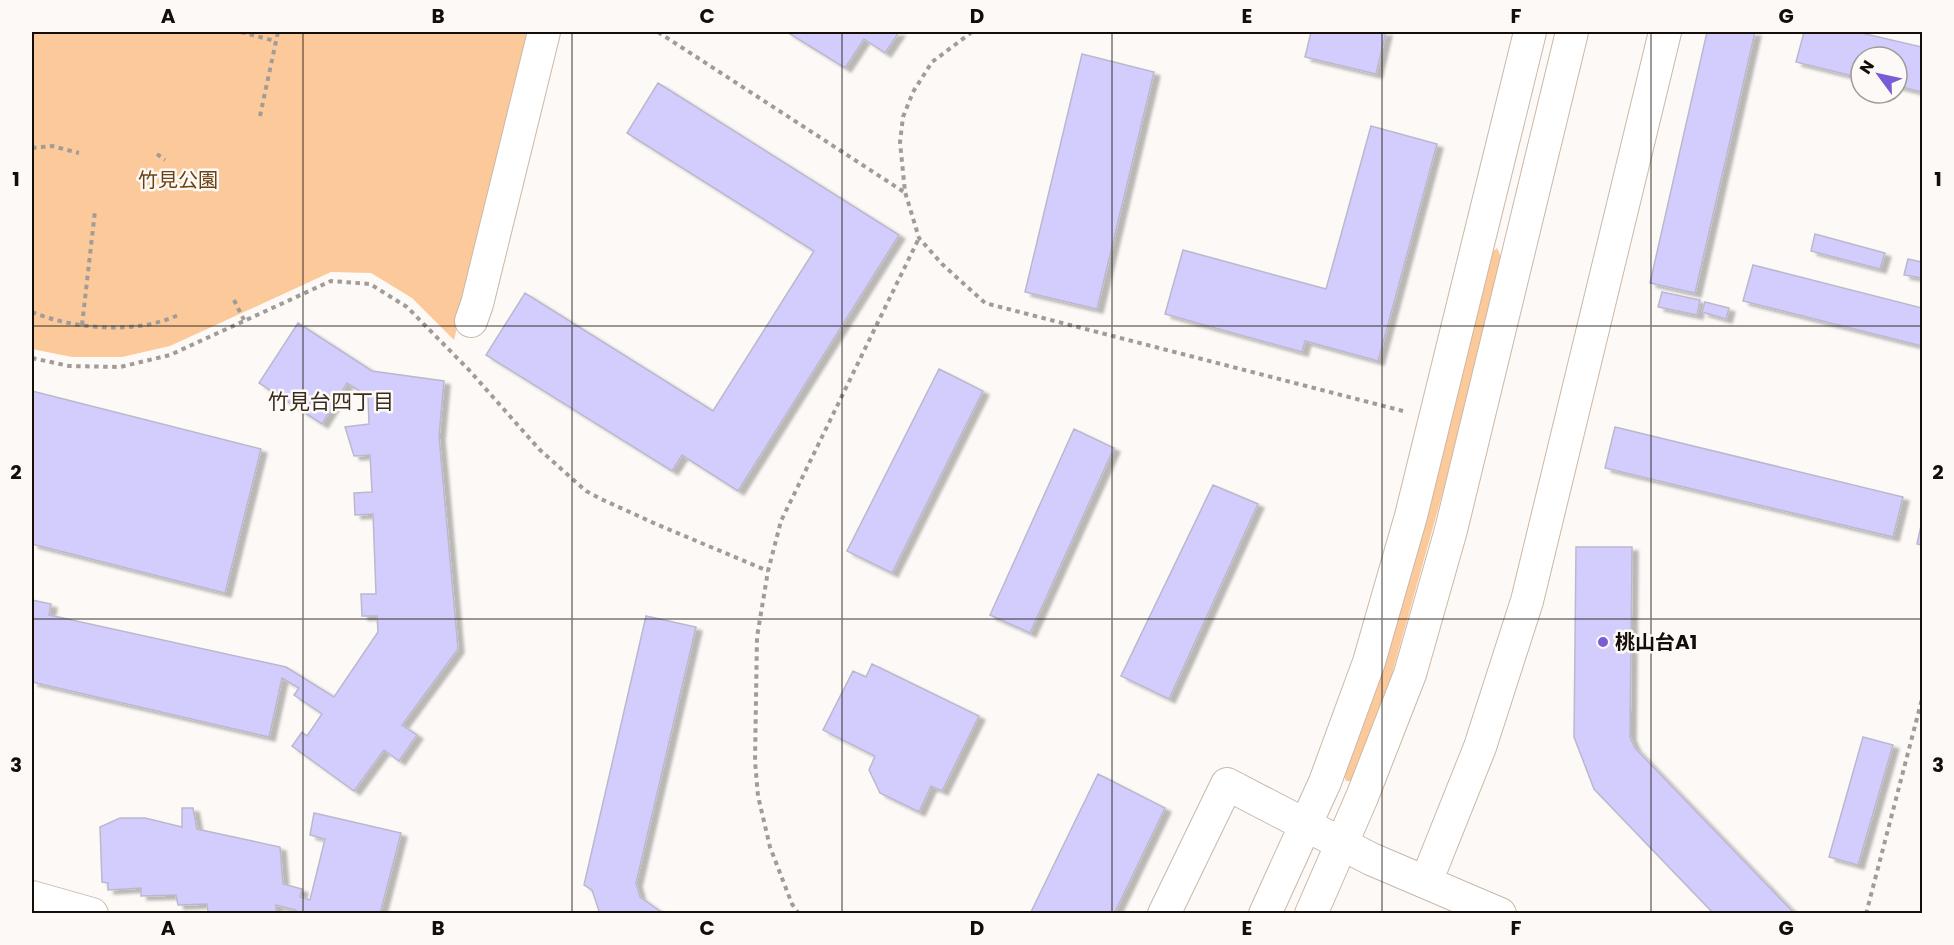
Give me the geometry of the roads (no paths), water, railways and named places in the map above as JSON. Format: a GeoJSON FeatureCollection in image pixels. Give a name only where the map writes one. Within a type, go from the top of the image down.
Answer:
{"type":"FeatureCollection","features":[{"type":"Feature","properties":{"kind":"street"},"geometry":{"type":"LineString","coordinates":[[471,321],[544,32]]}},
{"type":"Feature","properties":{"kind":"street"},"geometry":{"type":"LineString","coordinates":[[1266,914],[1337,750],[1369,662],[1411,516],[1530,32]]}},
{"type":"Feature","properties":{"kind":"street"},"geometry":{"type":"LineString","coordinates":[[1311,914],[1342,844],[1410,674],[1451,530],[1572,32]]}},
{"type":"Feature","properties":{"kind":"street"},"geometry":{"type":"LineString","coordinates":[[1426,882],[1480,747],[1527,601],[1665,32]]}},
{"type":"Feature","properties":{"kind":"street"},"geometry":{"type":"LineString","coordinates":[[1164,914],[1227,784],[1371,859],[1500,914]]}},
{"type":"Feature","properties":{"kind":"street"},"geometry":{"type":"LineString","coordinates":[[32,897],[92,914]]}},
{"type":"Feature","properties":{"kind":"place","name":"桃山台A1"},"geometry":{"type":"Point","coordinates":[1603,642]}},
{"type":"Feature","properties":{"kind":"district","name":"竹見台四丁目"},"geometry":{"type":"Point","coordinates":[331,401]}},
{"type":"Feature","properties":{"kind":"park label","name":"竹見公園"},"geometry":{"type":"Point","coordinates":[178,180]}}]}
